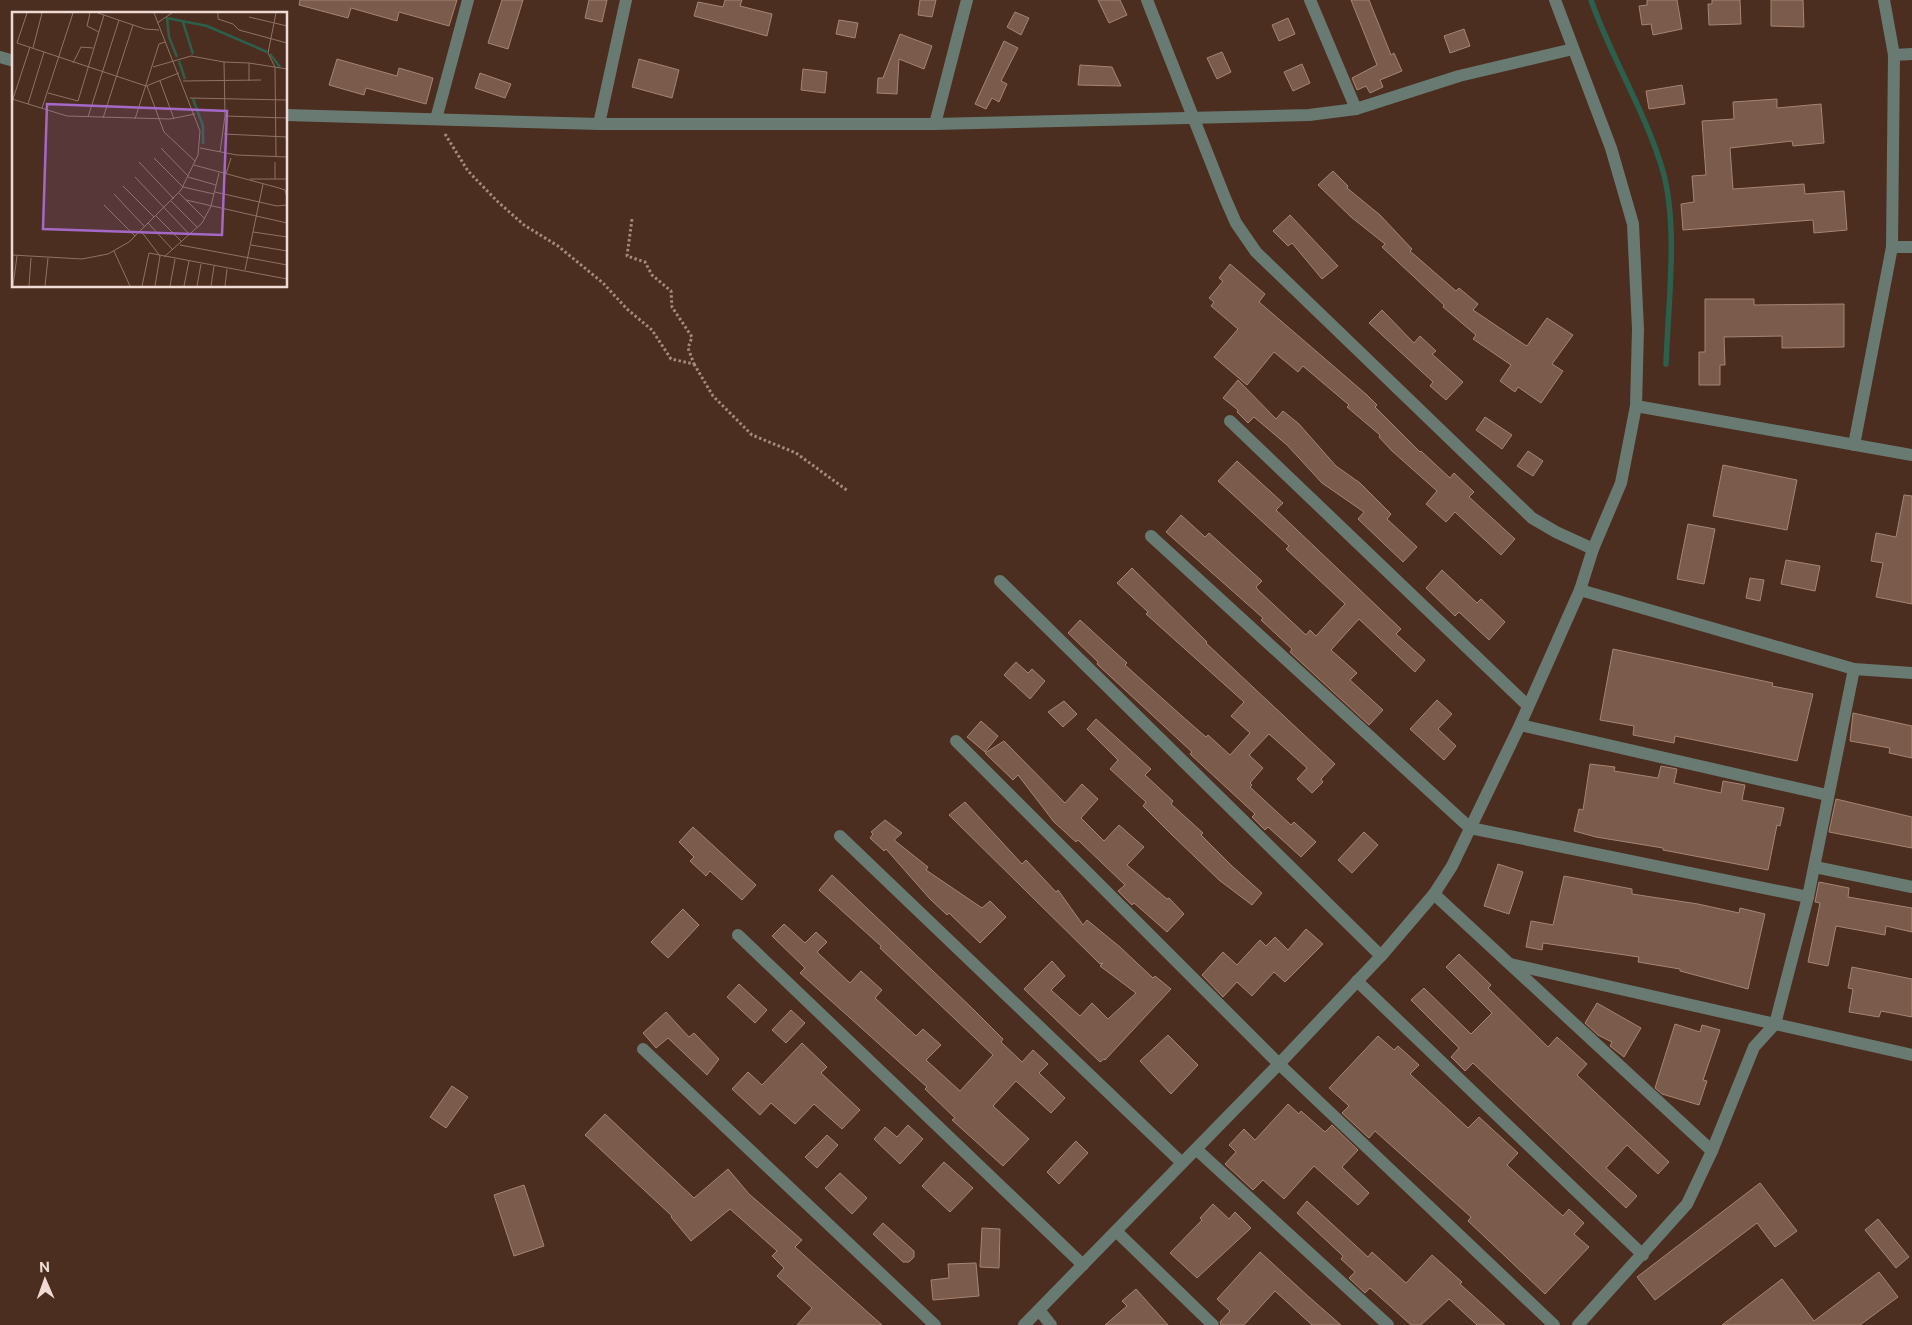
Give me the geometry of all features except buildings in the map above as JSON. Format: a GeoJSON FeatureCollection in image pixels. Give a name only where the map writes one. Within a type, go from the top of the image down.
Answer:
{"type":"FeatureCollection","features":[{"type":"Feature","properties":{"kind":"street"},"geometry":{"type":"LineString","coordinates":[[436,119],[468,0]]}},
{"type":"Feature","properties":{"kind":"street"},"geometry":{"type":"LineString","coordinates":[[599,124],[626,0]]}},
{"type":"Feature","properties":{"kind":"street"},"geometry":{"type":"LineString","coordinates":[[934,124],[967,0]]}},
{"type":"Feature","properties":{"kind":"street"},"geometry":{"type":"LineString","coordinates":[[1147,0],[1225,198],[1236,223],[1256,252],[1532,518],[1550,529],[1593,549]]}},
{"type":"Feature","properties":{"kind":"street"},"geometry":{"type":"LineString","coordinates":[[1310,0],[1356,109]]}},
{"type":"Feature","properties":{"kind":"street"},"geometry":{"type":"LineString","coordinates":[[1024,1325],[1279,1064],[1381,956],[1434,894],[1452,866],[1520,725],[1580,590],[1593,549],[1620,483],[1636,406],[1638,330],[1634,224],[1611,148],[1556,0]]}},
{"type":"Feature","properties":{"kind":"street"},"geometry":{"type":"LineString","coordinates":[[1854,445],[1892,247],[1894,55],[1884,0]]}},
{"type":"Feature","properties":{"kind":"street"},"geometry":{"type":"LineString","coordinates":[[288,115],[599,124],[934,124],[1194,116],[1309,115],[1356,109],[1459,76],[1573,49]]}},
{"type":"Feature","properties":{"kind":"street"},"geometry":{"type":"LineString","coordinates":[[1894,55],[1912,54]]}},
{"type":"Feature","properties":{"kind":"street"},"geometry":{"type":"LineString","coordinates":[[1892,247],[1912,247]]}},
{"type":"Feature","properties":{"kind":"street"},"geometry":{"type":"LineString","coordinates":[[1636,406],[1912,455]]}},
{"type":"Feature","properties":{"kind":"street"},"geometry":{"type":"LineString","coordinates":[[1230,421],[1528,706]]}},
{"type":"Feature","properties":{"kind":"street"},"geometry":{"type":"LineString","coordinates":[[1151,536],[1470,828],[1808,897]]}},
{"type":"Feature","properties":{"kind":"street"},"geometry":{"type":"LineString","coordinates":[[1000,581],[1381,956]]}},
{"type":"Feature","properties":{"kind":"street"},"geometry":{"type":"LineString","coordinates":[[1580,590],[1854,669],[1912,673]]}},
{"type":"Feature","properties":{"kind":"street"},"geometry":{"type":"LineString","coordinates":[[1578,1325],[1687,1204],[1712,1151],[1754,1047],[1775,1024],[1815,867],[1827,795],[1854,669]]}},
{"type":"Feature","properties":{"kind":"street"},"geometry":{"type":"LineString","coordinates":[[1520,725],[1827,795]]}},
{"type":"Feature","properties":{"kind":"street"},"geometry":{"type":"LineString","coordinates":[[956,741],[1279,1064],[1554,1325]]}},
{"type":"Feature","properties":{"kind":"street"},"geometry":{"type":"LineString","coordinates":[[840,836],[1182,1163]]}},
{"type":"Feature","properties":{"kind":"street"},"geometry":{"type":"LineString","coordinates":[[1815,867],[1912,887]]}},
{"type":"Feature","properties":{"kind":"street"},"geometry":{"type":"LineString","coordinates":[[1434,894],[1712,1151]]}},
{"type":"Feature","properties":{"kind":"street"},"geometry":{"type":"LineString","coordinates":[[738,935],[1083,1265]]}},
{"type":"Feature","properties":{"kind":"street"},"geometry":{"type":"LineString","coordinates":[[1510,964],[1912,1055]]}},
{"type":"Feature","properties":{"kind":"street"},"geometry":{"type":"LineString","coordinates":[[1357,981],[1643,1255]]}},
{"type":"Feature","properties":{"kind":"street"},"geometry":{"type":"LineString","coordinates":[[643,1049],[935,1325]]}},
{"type":"Feature","properties":{"kind":"street"},"geometry":{"type":"LineString","coordinates":[[1196,1149],[1388,1325]]}},
{"type":"Feature","properties":{"kind":"street"},"geometry":{"type":"LineString","coordinates":[[1116,1231],[1212,1325]]}},
{"type":"Feature","properties":{"kind":"street"},"geometry":{"type":"LineString","coordinates":[[1039,1310],[1051,1325]]}},
{"type":"Feature","properties":{"kind":"path"},"geometry":{"type":"LineString","coordinates":[[436,119],[468,171],[498,201],[524,225],[558,246],[603,283],[652,330],[671,359],[694,364]]}},
{"type":"Feature","properties":{"kind":"path"},"geometry":{"type":"LineString","coordinates":[[632,219],[627,256],[645,262],[652,275],[671,291],[672,306],[692,337],[688,348],[694,364],[713,396],[752,435],[796,453],[848,491]]}},
{"type":"Feature","properties":{"kind":"waterway"},"geometry":{"type":"LineString","coordinates":[[1591,0],[1655,146],[1667,190],[1670,214],[1671,264],[1666,364]]}}]}
